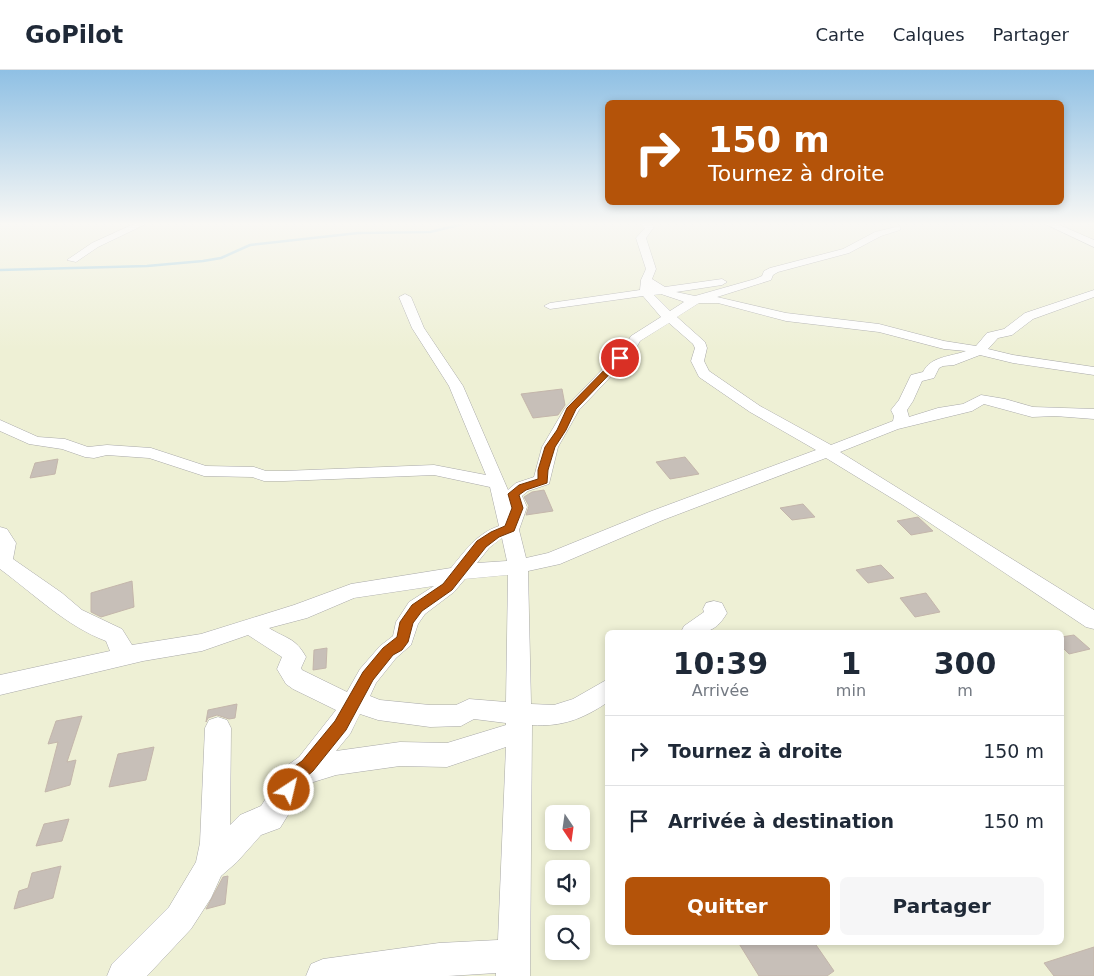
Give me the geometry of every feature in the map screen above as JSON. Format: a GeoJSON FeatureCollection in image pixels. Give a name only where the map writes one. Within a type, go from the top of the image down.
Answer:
{"type":"FeatureCollection","features":[{"type":"Feature","properties":{"kind":"street"},"geometry":{"type":"LineString","coordinates":[[645,285],[652,269],[651,265]]}},
{"type":"Feature","properties":{"kind":"street"},"geometry":{"type":"LineString","coordinates":[[661,289],[711,284],[768,273],[795,265]]}},
{"type":"Feature","properties":{"kind":"street"},"geometry":{"type":"LineString","coordinates":[[510,529],[518,508],[513,494],[522,487],[543,480],[543,470],[550,447],[572,408],[629,349],[635,339],[669,315],[697,299],[759,281],[767,278],[768,273]]}},
{"type":"Feature","properties":{"kind":"street"},"geometry":{"type":"LineString","coordinates":[[645,285],[653,299],[652,302],[699,342],[702,348],[697,355],[699,368],[712,381],[909,501],[1094,622]]}},
{"type":"Feature","properties":{"kind":"street"},"geometry":{"type":"LineString","coordinates":[[550,306],[645,285],[686,299],[729,302],[786,317],[879,328],[944,345],[978,350],[1023,361],[1072,366],[1094,371]]}},
{"type":"Feature","properties":{"kind":"street"},"geometry":{"type":"LineString","coordinates":[[899,424],[902,416],[899,410],[906,401],[916,378],[929,375],[933,366],[940,362],[949,362],[978,350],[989,341],[991,336],[1008,332],[1029,316],[1094,293]]}},
{"type":"Feature","properties":{"kind":"street"},"geometry":{"type":"LineString","coordinates":[[323,976],[438,960],[513,965],[519,724],[518,567],[498,483],[456,386],[418,328],[405,297]]}},
{"type":"Feature","properties":{"kind":"street"},"geometry":{"type":"LineString","coordinates":[[0,685],[143,652],[188,646],[299,612],[351,591],[422,581],[460,573],[518,567],[553,559],[656,516],[899,424],[938,413],[967,408],[983,399],[1032,412],[1055,411],[1094,414]]}},
{"type":"Feature","properties":{"kind":"street"},"geometry":{"type":"LineString","coordinates":[[0,425],[35,441],[65,444],[94,453],[107,450],[151,453],[204,471],[254,472],[264,476],[284,476],[434,470],[498,483]]}},
{"type":"Feature","properties":{"kind":"street"},"geometry":{"type":"LineString","coordinates":[[210,865],[229,849],[238,834],[259,820],[270,818],[298,774],[308,766],[340,726],[368,676],[388,652],[403,639],[407,622],[417,608],[447,587],[482,544],[495,534],[510,529]]}},
{"type":"Feature","properties":{"kind":"street"},"geometry":{"type":"LineString","coordinates":[[0,533],[6,543],[3,562],[54,598],[74,616],[114,635],[121,644],[121,658]]}},
{"type":"Feature","properties":{"kind":"street"},"geometry":{"type":"LineString","coordinates":[[695,630],[707,623],[716,613],[714,609]]}},
{"type":"Feature","properties":{"kind":"street"},"geometry":{"type":"LineString","coordinates":[[252,625],[259,633],[278,640],[291,650],[294,657],[289,669],[294,677],[319,692],[342,702],[353,702],[378,710],[404,714],[461,715],[470,710],[479,709],[519,724]]}},
{"type":"Feature","properties":{"kind":"street"},"geometry":{"type":"LineString","coordinates":[[298,774],[336,763],[395,754],[447,755],[467,750],[497,738],[519,724],[545,716],[561,714],[582,706],[605,691]]}},
{"type":"Feature","properties":{"kind":"street"},"geometry":{"type":"LineString","coordinates":[[124,976],[180,918],[200,887],[210,865],[215,844],[218,728]]}},
{"type":"Feature","properties":{"kind":"green space"},"geometry":{"type":"Polygon","coordinates":[[[0,265],[1094,265],[1094,976],[0,976],[0,265]]]}},
{"type":"Feature","properties":{"kind":"building"},"geometry":{"type":"Polygon","coordinates":[[[562,389],[565,405],[558,415],[533,418],[521,394],[562,389]]]}},
{"type":"Feature","properties":{"kind":"building"},"geometry":{"type":"Polygon","coordinates":[[[685,457],[699,474],[670,479],[656,462],[685,457]]]}},
{"type":"Feature","properties":{"kind":"building"},"geometry":{"type":"Polygon","coordinates":[[[58,459],[55,474],[30,478],[35,463],[58,459]]]}},
{"type":"Feature","properties":{"kind":"building"},"geometry":{"type":"Polygon","coordinates":[[[544,490],[553,511],[526,515],[529,506],[524,497],[532,492],[544,490]]]}},
{"type":"Feature","properties":{"kind":"building"},"geometry":{"type":"Polygon","coordinates":[[[803,504],[815,517],[792,520],[780,508],[803,504]]]}},
{"type":"Feature","properties":{"kind":"building"},"geometry":{"type":"Polygon","coordinates":[[[918,517],[933,531],[911,535],[897,521],[918,517]]]}},
{"type":"Feature","properties":{"kind":"building"},"geometry":{"type":"Polygon","coordinates":[[[881,565],[894,578],[868,583],[856,570],[881,565]]]}},
{"type":"Feature","properties":{"kind":"building"},"geometry":{"type":"Polygon","coordinates":[[[132,581],[134,607],[101,617],[91,612],[91,593],[132,581]]]}},
{"type":"Feature","properties":{"kind":"building"},"geometry":{"type":"Polygon","coordinates":[[[926,593],[940,612],[915,617],[900,598],[926,593]]]}},
{"type":"Feature","properties":{"kind":"building"},"geometry":{"type":"Polygon","coordinates":[[[1074,635],[1090,649],[1069,654],[1064,649],[1064,637],[1074,635]]]}},
{"type":"Feature","properties":{"kind":"building"},"geometry":{"type":"Polygon","coordinates":[[[327,648],[326,668],[313,670],[314,650],[327,648]]]}},
{"type":"Feature","properties":{"kind":"building"},"geometry":{"type":"Polygon","coordinates":[[[237,704],[235,718],[229,719],[217,715],[208,718],[206,722],[208,710],[237,704]]]}},
{"type":"Feature","properties":{"kind":"building"},"geometry":{"type":"Polygon","coordinates":[[[82,716],[67,762],[76,760],[70,785],[45,792],[58,742],[48,744],[56,721],[82,716]]]}},
{"type":"Feature","properties":{"kind":"building"},"geometry":{"type":"Polygon","coordinates":[[[154,747],[146,780],[109,787],[118,754],[154,747]]]}},
{"type":"Feature","properties":{"kind":"building"},"geometry":{"type":"Polygon","coordinates":[[[69,819],[62,841],[36,846],[44,824],[69,819]]]}},
{"type":"Feature","properties":{"kind":"building"},"geometry":{"type":"Polygon","coordinates":[[[61,866],[53,898],[14,909],[19,891],[28,888],[32,873],[61,866]]]}},
{"type":"Feature","properties":{"kind":"building"},"geometry":{"type":"Polygon","coordinates":[[[228,876],[225,904],[206,909],[223,877],[228,876]]]}},
{"type":"Feature","properties":{"kind":"building"},"geometry":{"type":"Polygon","coordinates":[[[740,945],[816,945],[834,971],[827,976],[759,976],[740,945]]]}},
{"type":"Feature","properties":{"kind":"building"},"geometry":{"type":"Polygon","coordinates":[[[1094,947],[1094,976],[1054,976],[1044,963],[1094,947]]]}},
{"type":"Feature","properties":{"kind":"waterway"},"geometry":{"type":"LineString","coordinates":[[0,270],[155,265]]}},
{"type":"Feature","properties":{"kind":"route"},"geometry":{"type":"LineString","coordinates":[[289,790],[298,774],[308,766],[340,726],[368,676],[388,652],[403,639],[407,622],[417,608],[432,596],[444,590],[460,573],[474,552],[482,544],[495,534],[510,529],[518,508],[513,494],[522,487],[543,480],[543,470],[550,447],[569,417],[572,408],[579,398],[588,393],[620,358]]}}]}
